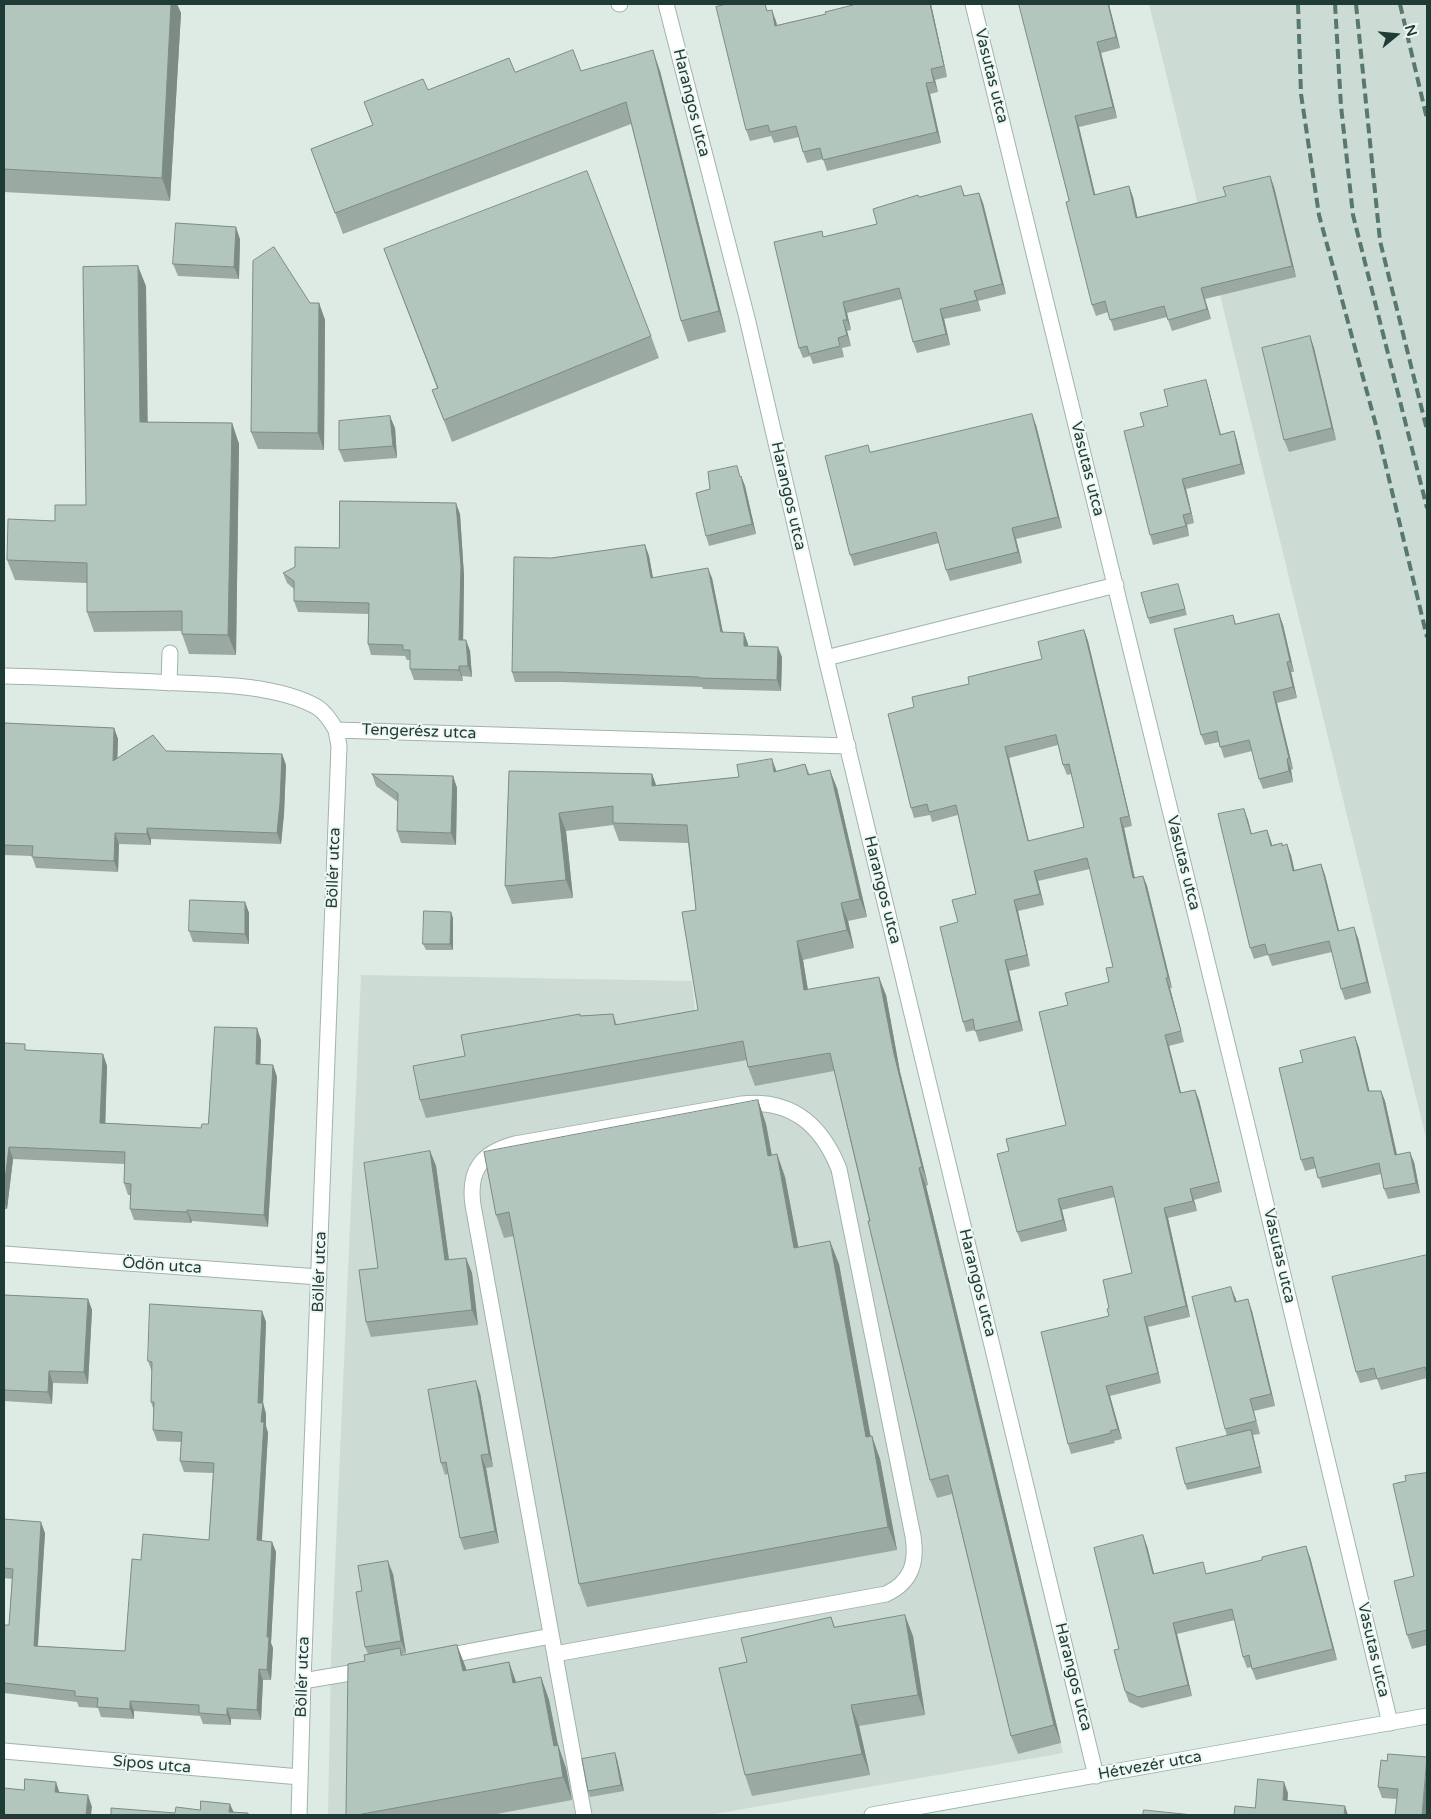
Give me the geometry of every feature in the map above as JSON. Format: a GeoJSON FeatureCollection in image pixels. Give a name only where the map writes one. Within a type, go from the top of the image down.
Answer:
{"type":"FeatureCollection","features":[{"type":"Feature","properties":{"kind":"street","name":"Harangos utca"},"geometry":{"type":"LineString","coordinates":[[666,4],[747,318],[826,658],[1096,1776]]}},
{"type":"Feature","properties":{"kind":"street","name":"Vasutas utca"},"geometry":{"type":"LineString","coordinates":[[973,4],[1116,585],[1390,1722]]}},
{"type":"Feature","properties":{"kind":"street"},"geometry":{"type":"LineString","coordinates":[[826,658],[1116,585]]}},
{"type":"Feature","properties":{"kind":"street"},"geometry":{"type":"LineString","coordinates":[[168,683],[170,653]]}},
{"type":"Feature","properties":{"kind":"street"},"geometry":{"type":"LineString","coordinates":[[4,676],[238,687],[288,696],[304,701],[319,708],[330,718],[336,730]]}},
{"type":"Feature","properties":{"kind":"street","name":"Tengerész utca"},"geometry":{"type":"LineString","coordinates":[[336,730],[848,746]]}},
{"type":"Feature","properties":{"kind":"street","name":"Böllér utca"},"geometry":{"type":"LineString","coordinates":[[299,1815],[339,746],[336,730]]}},
{"type":"Feature","properties":{"kind":"street"},"geometry":{"type":"LineString","coordinates":[[555,1654],[886,1594],[902,1584],[912,1568],[915,1557],[913,1536],[839,1169],[826,1142],[817,1130],[784,1107],[756,1102],[515,1144],[493,1152],[478,1166],[474,1174],[472,1184],[473,1205],[584,1815]]}},
{"type":"Feature","properties":{"kind":"street","name":"Ödön utca"},"geometry":{"type":"LineString","coordinates":[[4,1254],[319,1277]]}},
{"type":"Feature","properties":{"kind":"street"},"geometry":{"type":"LineString","coordinates":[[427,1659],[551,1636]]}},
{"type":"Feature","properties":{"kind":"street"},"geometry":{"type":"LineString","coordinates":[[303,1681],[379,1668]]}},
{"type":"Feature","properties":{"kind":"street","name":"Hétvezér utca"},"geometry":{"type":"LineString","coordinates":[[872,1815],[1427,1716]]}},
{"type":"Feature","properties":{"kind":"street","name":"Sípos utca"},"geometry":{"type":"LineString","coordinates":[[4,1752],[300,1777]]}},
{"type":"Feature","properties":{"kind":"shaded area"},"geometry":{"type":"Polygon","coordinates":[[[1149,4],[1427,4],[1427,1142],[1385,971],[1149,4]]]}},
{"type":"Feature","properties":{"kind":"shaded area"},"geometry":{"type":"Polygon","coordinates":[[[361,975],[692,981],[697,1030],[886,995],[899,1067],[928,1185],[926,1186],[1063,1753],[709,1815],[328,1815],[331,1658],[361,975]]]}},
{"type":"Feature","properties":{"kind":"building"},"geometry":{"type":"Polygon","coordinates":[[[4,4],[171,4],[162,178],[4,169],[4,4]]]}},
{"type":"Feature","properties":{"kind":"building"},"geometry":{"type":"Polygon","coordinates":[[[727,4],[765,4],[767,11],[772,10],[775,26],[826,14],[825,12],[852,4],[930,4],[944,66],[931,69],[934,82],[926,83],[937,132],[823,160],[820,148],[803,152],[796,126],[770,132],[768,125],[746,130],[716,7],[727,4]]]}},
{"type":"Feature","properties":{"kind":"building"},"geometry":{"type":"Polygon","coordinates":[[[1019,4],[1108,4],[1116,37],[1097,42],[1113,107],[1075,116],[1094,195],[1129,186],[1136,218],[1226,196],[1223,187],[1270,176],[1292,266],[1201,288],[1207,309],[1168,320],[1164,306],[1110,320],[1105,301],[1092,305],[1066,202],[1069,201],[1019,4]]]}},
{"type":"Feature","properties":{"kind":"building"},"geometry":{"type":"Polygon","coordinates":[[[573,50],[581,71],[653,50],[719,311],[681,321],[626,102],[335,213],[311,149],[373,125],[364,102],[423,79],[428,90],[509,58],[515,72],[573,50]]]}},
{"type":"Feature","properties":{"kind":"building"},"geometry":{"type":"Polygon","coordinates":[[[587,171],[651,336],[444,420],[432,390],[438,388],[384,249],[587,171]]]}},
{"type":"Feature","properties":{"kind":"building"},"geometry":{"type":"Polygon","coordinates":[[[961,186],[964,196],[979,193],[1002,284],[974,291],[977,300],[940,309],[946,334],[913,342],[899,288],[843,302],[847,320],[843,320],[847,335],[838,338],[840,346],[809,354],[807,346],[799,348],[774,242],[822,231],[823,237],[877,224],[873,209],[918,195],[919,197],[961,186]]]}},
{"type":"Feature","properties":{"kind":"building"},"geometry":{"type":"Polygon","coordinates":[[[176,223],[236,227],[234,267],[173,264],[176,223]]]}},
{"type":"Feature","properties":{"kind":"building"},"geometry":{"type":"Polygon","coordinates":[[[274,247],[310,303],[319,303],[318,433],[251,432],[253,261],[274,247]]]}},
{"type":"Feature","properties":{"kind":"building"},"geometry":{"type":"Polygon","coordinates":[[[138,266],[140,422],[232,423],[228,635],[182,634],[182,611],[87,612],[87,563],[7,560],[8,519],[55,521],[55,505],[86,505],[83,267],[138,266]]]}},
{"type":"Feature","properties":{"kind":"building"},"geometry":{"type":"Polygon","coordinates":[[[1310,336],[1332,428],[1284,440],[1262,348],[1310,336]]]}},
{"type":"Feature","properties":{"kind":"building"},"geometry":{"type":"Polygon","coordinates":[[[1206,380],[1220,435],[1234,431],[1241,464],[1182,479],[1191,513],[1183,515],[1186,526],[1150,535],[1124,431],[1144,426],[1140,413],[1168,406],[1164,390],[1206,380]]]}},
{"type":"Feature","properties":{"kind":"building"},"geometry":{"type":"Polygon","coordinates":[[[1032,414],[1058,517],[1012,528],[1018,552],[946,570],[936,532],[850,555],[825,456],[868,445],[870,452],[1032,414]]]}},
{"type":"Feature","properties":{"kind":"building"},"geometry":{"type":"Polygon","coordinates":[[[390,416],[393,446],[339,450],[339,421],[390,416]]]}},
{"type":"Feature","properties":{"kind":"building"},"geometry":{"type":"Polygon","coordinates":[[[737,466],[752,524],[706,536],[696,493],[710,489],[708,472],[737,466]]]}},
{"type":"Feature","properties":{"kind":"building"},"geometry":{"type":"Polygon","coordinates":[[[340,501],[456,503],[461,566],[459,640],[466,640],[468,666],[459,666],[459,670],[410,669],[410,650],[403,650],[403,645],[368,644],[369,603],[294,601],[294,581],[283,573],[295,567],[295,547],[339,548],[340,501]]]}},
{"type":"Feature","properties":{"kind":"building"},"geometry":{"type":"Polygon","coordinates":[[[645,545],[651,578],[708,568],[721,632],[744,633],[744,646],[778,647],[777,680],[512,672],[514,557],[551,558],[645,545]]]}},
{"type":"Feature","properties":{"kind":"building"},"geometry":{"type":"Polygon","coordinates":[[[1178,584],[1185,609],[1148,618],[1141,593],[1178,584]]]}},
{"type":"Feature","properties":{"kind":"building"},"geometry":{"type":"Polygon","coordinates":[[[1279,614],[1290,661],[1287,662],[1293,687],[1273,692],[1289,758],[1287,759],[1289,771],[1259,779],[1249,740],[1220,747],[1217,731],[1201,735],[1174,629],[1233,615],[1235,624],[1279,614]]]}},
{"type":"Feature","properties":{"kind":"building"},"geometry":{"type":"Polygon","coordinates":[[[1084,630],[1129,816],[1120,818],[1133,878],[1143,876],[1168,977],[1166,978],[1181,1031],[1165,1035],[1180,1093],[1195,1090],[1219,1182],[1190,1189],[1193,1201],[1164,1208],[1186,1306],[1144,1317],[1158,1373],[1106,1386],[1118,1429],[1110,1431],[1111,1433],[1068,1444],[1041,1332],[1109,1316],[1103,1280],[1132,1273],[1112,1186],[1058,1199],[1063,1220],[1017,1232],[997,1154],[1009,1151],[1006,1139],[1066,1125],[1039,1012],[1068,1005],[1065,993],[1109,982],[1106,968],[1113,967],[1087,858],[1034,871],[1040,894],[1014,900],[1027,955],[1005,960],[1019,1021],[975,1031],[973,1019],[963,1022],[940,927],[958,922],[952,900],[976,894],[956,805],[929,812],[927,804],[911,808],[888,714],[914,707],[912,697],[969,684],[968,677],[1042,659],[1038,642],[1084,630]],[[1056,735],[1005,747],[1028,841],[1084,827],[1069,764],[1063,765],[1056,735]]]}},
{"type":"Feature","properties":{"kind":"building"},"geometry":{"type":"Polygon","coordinates":[[[4,723],[114,728],[113,761],[153,735],[166,751],[282,754],[277,833],[147,828],[147,834],[115,833],[114,861],[32,857],[33,846],[4,845],[4,723]]]}},
{"type":"Feature","properties":{"kind":"building"},"geometry":{"type":"Polygon","coordinates":[[[772,759],[774,772],[805,764],[808,775],[830,770],[860,899],[841,903],[847,930],[797,941],[804,990],[879,977],[894,1054],[922,1167],[919,1168],[1054,1725],[1011,1736],[948,1475],[930,1480],[830,1053],[748,1067],[743,1041],[420,1100],[413,1066],[465,1056],[461,1035],[580,1014],[580,1016],[613,1014],[615,1025],[698,1010],[682,912],[696,910],[687,825],[613,823],[613,806],[559,813],[566,880],[505,886],[509,771],[652,774],[652,786],[739,777],[737,765],[772,759]]]}},
{"type":"Feature","properties":{"kind":"building"},"geometry":{"type":"Polygon","coordinates":[[[372,774],[453,776],[451,833],[397,831],[398,794],[372,774]]]}},
{"type":"Feature","properties":{"kind":"building"},"geometry":{"type":"Polygon","coordinates":[[[1244,809],[1251,834],[1267,830],[1271,846],[1282,843],[1282,846],[1287,844],[1293,871],[1321,864],[1338,931],[1354,927],[1367,982],[1341,989],[1329,941],[1268,955],[1265,944],[1250,948],[1218,814],[1244,809]]]}},
{"type":"Feature","properties":{"kind":"building"},"geometry":{"type":"Polygon","coordinates":[[[190,900],[245,902],[245,934],[189,931],[190,900]]]}},
{"type":"Feature","properties":{"kind":"building"},"geometry":{"type":"Polygon","coordinates":[[[424,911],[451,912],[450,944],[423,944],[424,911]]]}},
{"type":"Feature","properties":{"kind":"building"},"geometry":{"type":"Polygon","coordinates":[[[215,1027],[257,1028],[256,1064],[273,1065],[264,1215],[187,1210],[187,1212],[130,1209],[131,1184],[124,1183],[125,1152],[9,1147],[4,1188],[4,1043],[25,1044],[25,1050],[103,1054],[100,1123],[201,1128],[202,1124],[208,1124],[215,1027]]]}},
{"type":"Feature","properties":{"kind":"building"},"geometry":{"type":"Polygon","coordinates":[[[1355,1037],[1368,1091],[1381,1091],[1395,1155],[1410,1152],[1416,1183],[1384,1189],[1379,1163],[1318,1178],[1313,1157],[1301,1160],[1279,1068],[1303,1062],[1300,1051],[1355,1037]]]}},
{"type":"Feature","properties":{"kind":"building"},"geometry":{"type":"Polygon","coordinates":[[[758,1100],[768,1156],[777,1154],[794,1248],[830,1241],[866,1437],[872,1436],[888,1527],[579,1584],[509,1212],[496,1215],[484,1152],[758,1100]]]}},
{"type":"Feature","properties":{"kind":"building"},"geometry":{"type":"Polygon","coordinates":[[[430,1151],[445,1260],[466,1258],[472,1310],[366,1322],[359,1270],[378,1268],[364,1163],[430,1151]]]}},
{"type":"Feature","properties":{"kind":"building"},"geometry":{"type":"Polygon","coordinates":[[[1427,1255],[1427,1374],[1425,1367],[1377,1379],[1374,1368],[1356,1372],[1332,1277],[1427,1255]]]}},
{"type":"Feature","properties":{"kind":"building"},"geometry":{"type":"Polygon","coordinates":[[[1231,1287],[1235,1302],[1248,1299],[1271,1394],[1250,1399],[1256,1421],[1225,1429],[1192,1297],[1231,1287]]]}},
{"type":"Feature","properties":{"kind":"building"},"geometry":{"type":"Polygon","coordinates":[[[4,1295],[88,1299],[84,1372],[49,1371],[48,1392],[4,1390],[4,1295]]]}},
{"type":"Feature","properties":{"kind":"building"},"geometry":{"type":"Polygon","coordinates":[[[150,1304],[262,1311],[258,1403],[263,1403],[261,1422],[264,1422],[257,1540],[272,1542],[267,1670],[259,1669],[257,1710],[227,1708],[227,1715],[199,1713],[199,1705],[130,1701],[130,1709],[97,1707],[98,1698],[75,1696],[75,1691],[4,1683],[4,1625],[9,1625],[13,1569],[4,1568],[4,1519],[41,1522],[34,1646],[125,1651],[132,1559],[141,1560],[143,1534],[209,1540],[214,1463],[180,1461],[182,1432],[153,1430],[154,1402],[151,1402],[152,1362],[148,1361],[150,1304]]]}},
{"type":"Feature","properties":{"kind":"building"},"geometry":{"type":"Polygon","coordinates":[[[476,1381],[489,1454],[481,1455],[495,1531],[460,1538],[446,1462],[441,1463],[428,1390],[476,1381]]]}},
{"type":"Feature","properties":{"kind":"building"},"geometry":{"type":"Polygon","coordinates":[[[1251,1430],[1260,1467],[1185,1484],[1176,1448],[1251,1430]]]}},
{"type":"Feature","properties":{"kind":"building"},"geometry":{"type":"Polygon","coordinates":[[[1427,1473],[1427,1630],[1407,1635],[1394,1581],[1414,1576],[1393,1484],[1406,1481],[1405,1476],[1427,1473]]]}},
{"type":"Feature","properties":{"kind":"building"},"geometry":{"type":"Polygon","coordinates":[[[1143,1535],[1153,1574],[1203,1562],[1206,1574],[1262,1560],[1262,1557],[1306,1546],[1333,1649],[1252,1669],[1249,1655],[1243,1657],[1232,1609],[1173,1623],[1188,1685],[1138,1697],[1125,1691],[1114,1650],[1119,1649],[1094,1548],[1143,1535]]]}},
{"type":"Feature","properties":{"kind":"building"},"geometry":{"type":"Polygon","coordinates":[[[388,1561],[401,1641],[365,1647],[356,1592],[362,1591],[358,1566],[388,1561]]]}},
{"type":"Feature","properties":{"kind":"building"},"geometry":{"type":"Polygon","coordinates":[[[905,1615],[918,1695],[851,1705],[862,1754],[745,1775],[719,1668],[747,1662],[741,1638],[831,1617],[834,1627],[905,1615]]]}},
{"type":"Feature","properties":{"kind":"building"},"geometry":{"type":"Polygon","coordinates":[[[457,1645],[463,1671],[509,1662],[513,1683],[541,1677],[554,1746],[558,1745],[563,1777],[357,1815],[346,1815],[348,1664],[365,1661],[364,1655],[400,1648],[401,1655],[457,1645]]]}},
{"type":"Feature","properties":{"kind":"building"},"geometry":{"type":"Polygon","coordinates":[[[615,1753],[621,1785],[588,1791],[582,1759],[615,1753]]]}},
{"type":"Feature","properties":{"kind":"building"},"geometry":{"type":"Polygon","coordinates":[[[1388,1754],[1427,1757],[1422,1815],[1395,1815],[1398,1789],[1378,1787],[1381,1760],[1387,1761],[1388,1754]]]}},
{"type":"Feature","properties":{"kind":"building"},"geometry":{"type":"Polygon","coordinates":[[[25,1779],[56,1782],[55,1792],[88,1795],[86,1815],[4,1815],[4,1788],[24,1790],[25,1779]]]}},
{"type":"Feature","properties":{"kind":"building"},"geometry":{"type":"Polygon","coordinates":[[[1258,1779],[1284,1782],[1283,1800],[1345,1806],[1344,1815],[1234,1815],[1235,1806],[1255,1808],[1258,1779]]]}},
{"type":"Feature","properties":{"kind":"building"},"geometry":{"type":"Polygon","coordinates":[[[201,1801],[230,1804],[229,1812],[248,1813],[248,1815],[111,1815],[111,1808],[175,1813],[176,1807],[200,1810],[201,1801]]]}},
{"type":"Feature","properties":{"kind":"building"},"geometry":{"type":"Polygon","coordinates":[[[1144,1810],[1193,1815],[1143,1815],[1144,1810]]]}},
{"type":"Feature","properties":{"kind":"railway"},"geometry":{"type":"LineString","coordinates":[[1298,4],[1301,94],[1319,215],[1377,429],[1427,637]]}},
{"type":"Feature","properties":{"kind":"railway"},"geometry":{"type":"LineString","coordinates":[[1335,4],[1341,106],[1353,215],[1427,508]]}},
{"type":"Feature","properties":{"kind":"railway"},"geometry":{"type":"LineString","coordinates":[[1356,4],[1380,241],[1427,430]]}},
{"type":"Feature","properties":{"kind":"railway"},"geometry":{"type":"LineString","coordinates":[[1400,4],[1427,119]]}}]}
